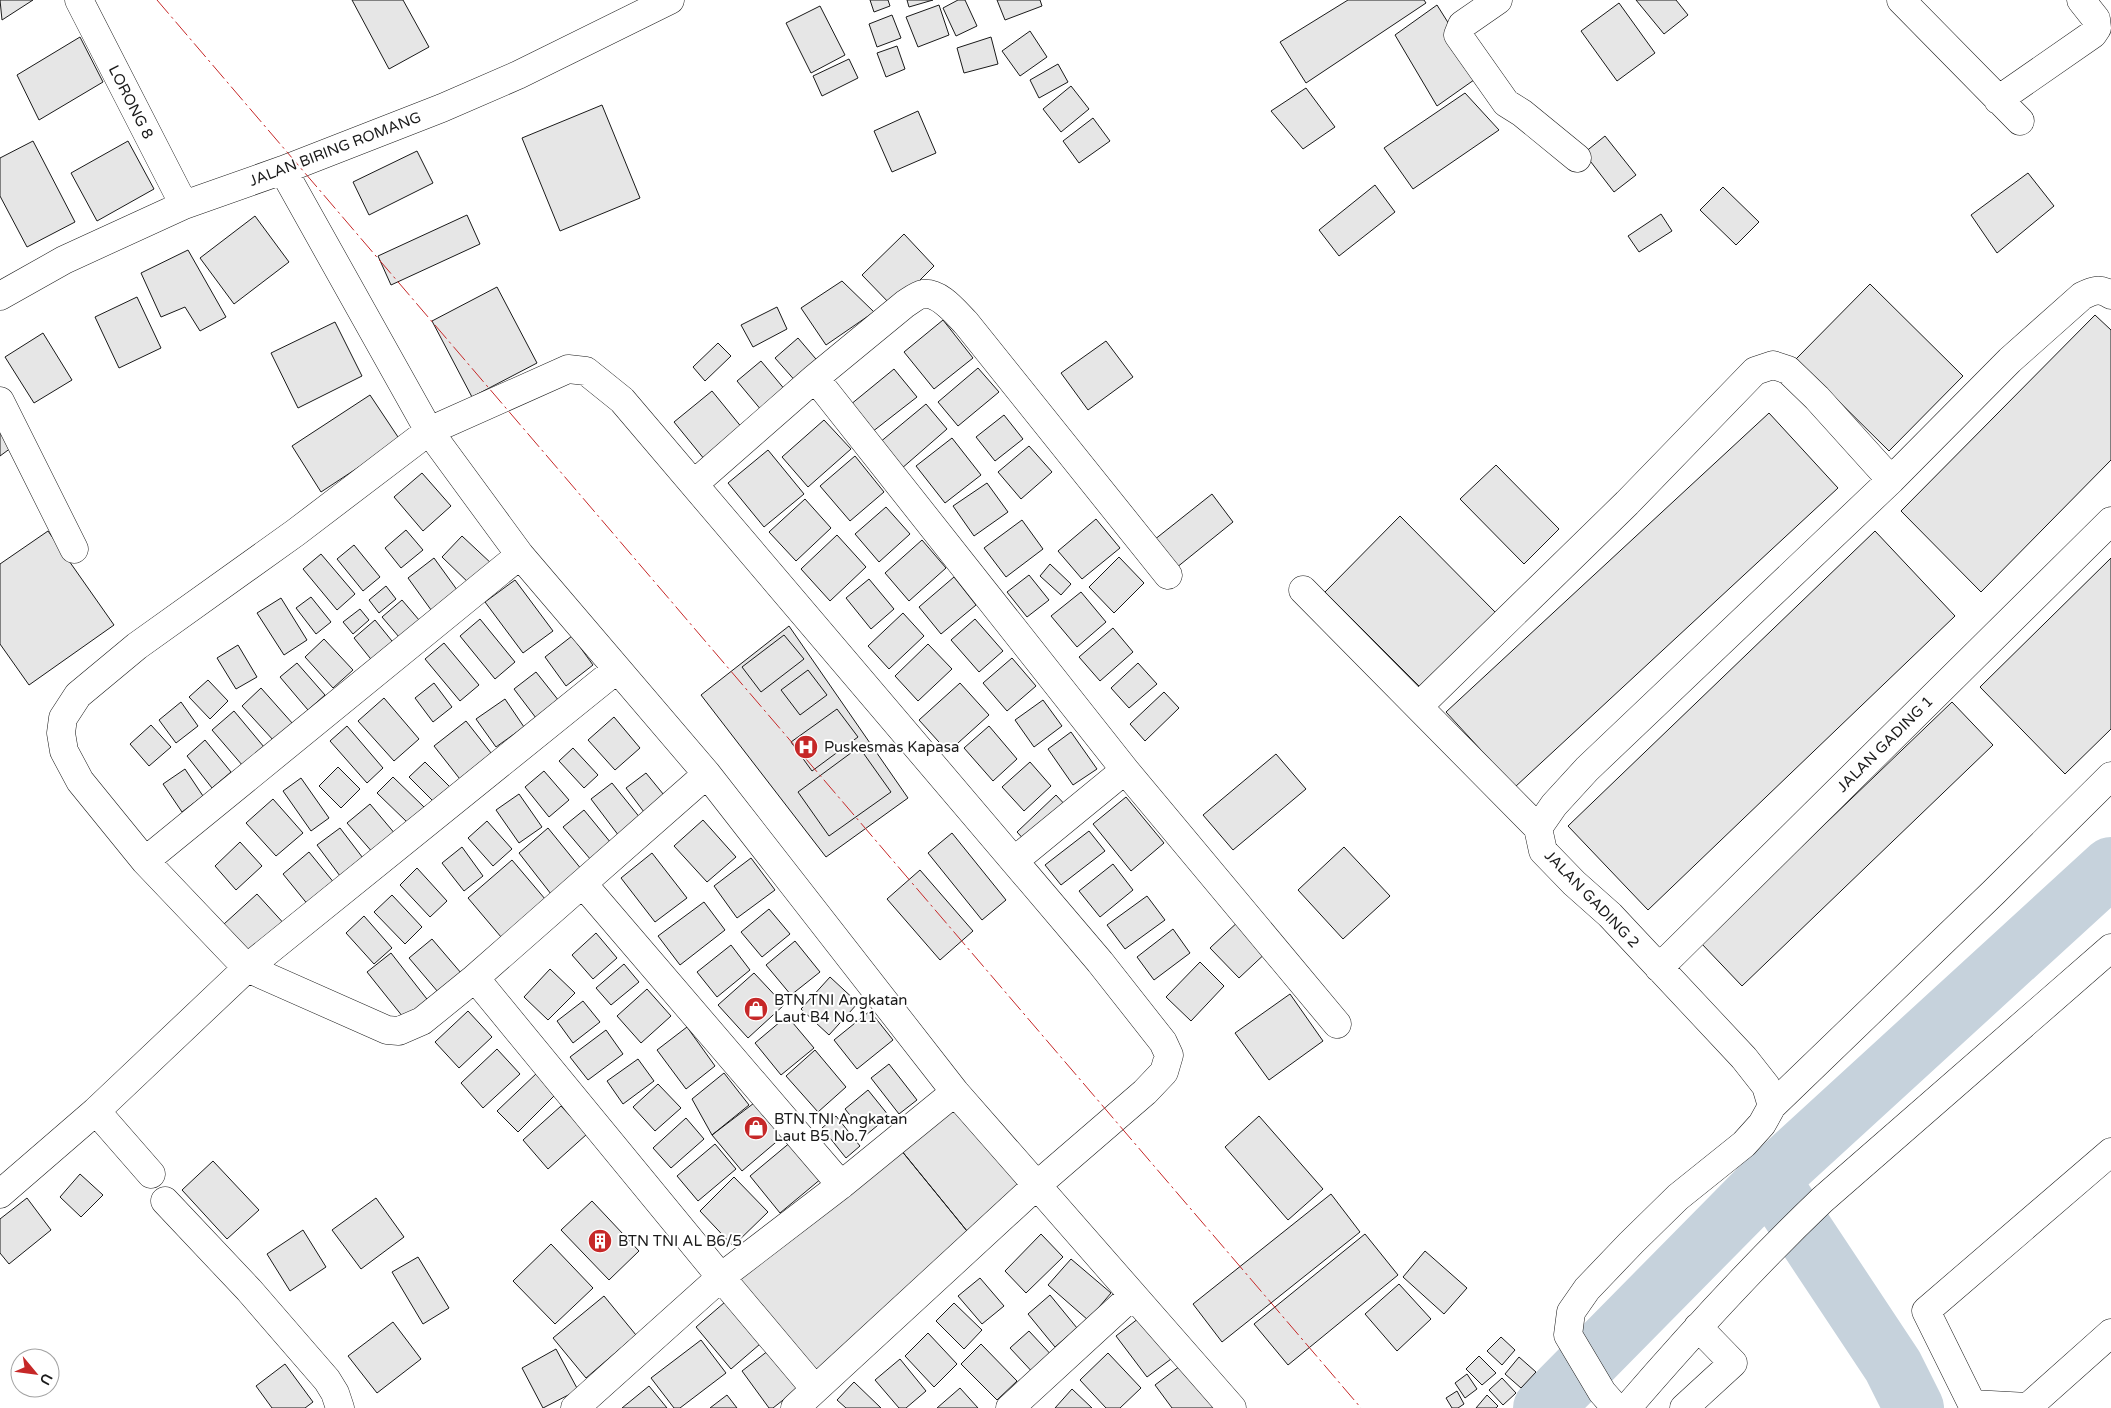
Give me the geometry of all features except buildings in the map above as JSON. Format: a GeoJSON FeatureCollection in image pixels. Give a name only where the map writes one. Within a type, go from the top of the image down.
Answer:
{"type":"FeatureCollection","features":[{"type":"Feature","properties":{"kind":"street","name":"LORONG 8"},"geometry":{"type":"LineString","coordinates":[[79,0],[184,205]]}},
{"type":"Feature","properties":{"kind":"street","name":"JALAN BIRING ROMANG"},"geometry":{"type":"LineString","coordinates":[[0,296],[64,260],[184,205],[283,170],[442,108],[509,78],[670,0]]}},
{"type":"Feature","properties":{"kind":"street"},"geometry":{"type":"LineString","coordinates":[[1498,0],[1462,25],[1458,35],[1506,104],[1522,112],[1577,158]]}},
{"type":"Feature","properties":{"kind":"street"},"geometry":{"type":"LineString","coordinates":[[1901,0],[2020,121]]}},
{"type":"Feature","properties":{"kind":"street"},"geometry":{"type":"LineString","coordinates":[[1998,100],[2093,34],[2097,28],[2096,19],[2082,0]]}},
{"type":"Feature","properties":{"kind":"street"},"geometry":{"type":"LineString","coordinates":[[283,170],[429,431],[520,554],[616,670],[707,774],[955,1092],[1232,1408]]}},
{"type":"Feature","properties":{"kind":"street"},"geometry":{"type":"LineString","coordinates":[[1538,828],[1554,805],[1587,769],[1891,480],[2010,360],[2082,296],[2094,290],[2104,290],[2111,296]]}},
{"type":"Feature","properties":{"kind":"street"},"geometry":{"type":"LineString","coordinates":[[694,484],[815,378],[905,304],[922,294],[940,299],[966,323],[1168,575]]}},
{"type":"Feature","properties":{"kind":"street"},"geometry":{"type":"LineString","coordinates":[[1420,706],[1627,503],[1755,371],[1773,365],[1788,370],[1817,398],[1891,480]]}},
{"type":"Feature","properties":{"kind":"street"},"geometry":{"type":"LineString","coordinates":[[707,774],[475,978],[418,1024],[405,1029],[391,1031],[341,1011],[247,968],[145,861],[80,781],[66,759],[61,724],[75,699],[138,646],[295,534],[429,431],[560,371],[580,369],[586,371],[622,400],[1100,962],[1163,1042],[1169,1056],[1164,1072],[1145,1092],[1036,1186],[795,1408]]}},
{"type":"Feature","properties":{"kind":"street"},"geometry":{"type":"LineString","coordinates":[[815,378],[1125,770],[1337,1024]]}},
{"type":"Feature","properties":{"kind":"street"},"geometry":{"type":"LineString","coordinates":[[0,401],[74,549]]}},
{"type":"Feature","properties":{"kind":"street","name":"JALAN GADING 1"},"geometry":{"type":"LineString","coordinates":[[1659,968],[2111,521]]}},
{"type":"Feature","properties":{"kind":"street"},"geometry":{"type":"LineString","coordinates":[[145,861],[520,554]]}},
{"type":"Feature","properties":{"kind":"street","name":"JALAN GADING 2"},"geometry":{"type":"LineString","coordinates":[[1303,590],[1420,706],[1538,828],[1543,851],[1574,883],[1610,915],[1744,1058],[1766,1086],[1772,1106]]}},
{"type":"Feature","properties":{"kind":"street"},"geometry":{"type":"LineString","coordinates":[[0,1194],[96,1111],[247,968],[616,670]]}},
{"type":"Feature","properties":{"kind":"street"},"geometry":{"type":"LineString","coordinates":[[1014,861],[1125,770]]}},
{"type":"Feature","properties":{"kind":"street"},"geometry":{"type":"LineString","coordinates":[[1609,1400],[1568,1335],[1572,1312],[1587,1289],[1631,1242],[1678,1197],[1744,1144],[1762,1124],[1772,1106],[1994,892],[2111,776]]}},
{"type":"Feature","properties":{"kind":"street"},"geometry":{"type":"LineString","coordinates":[[583,884],[841,1185]]}},
{"type":"Feature","properties":{"kind":"street"},"geometry":{"type":"LineString","coordinates":[[1627,1408],[1698,1326],[1822,1200],[2108,957]]}},
{"type":"Feature","properties":{"kind":"street"},"geometry":{"type":"LineString","coordinates":[[475,978],[815,1389]]}},
{"type":"Feature","properties":{"kind":"street"},"geometry":{"type":"LineString","coordinates":[[575,1408],[721,1277],[841,1185],[955,1092]]}},
{"type":"Feature","properties":{"kind":"street"},"geometry":{"type":"LineString","coordinates":[[96,1111],[151,1174]]}},
{"type":"Feature","properties":{"kind":"street"},"geometry":{"type":"LineString","coordinates":[[2111,1152],[1926,1312],[1972,1404],[2028,1407],[2111,1332]]}},
{"type":"Feature","properties":{"kind":"street"},"geometry":{"type":"LineString","coordinates":[[164,1201],[249,1290],[327,1380],[335,1393],[340,1408]]}},
{"type":"Feature","properties":{"kind":"street"},"geometry":{"type":"LineString","coordinates":[[1010,1408],[1132,1296]]}},
{"type":"Feature","properties":{"kind":"street"},"geometry":{"type":"LineString","coordinates":[[1684,1408],[1733,1363],[1698,1326]]}},
{"type":"Feature","properties":{"kind":"waterway"},"geometry":{"type":"LineString","coordinates":[[1543,1408],[1759,1189],[2111,867]]}},
{"type":"Feature","properties":{"kind":"waterway"},"geometry":{"type":"LineString","coordinates":[[1769,1179],[1893,1366],[1914,1408]]}},
{"type":"Feature","properties":{"kind":"power"},"geometry":{"type":"LineString","coordinates":[[157,0],[1361,1408]]}},
{"type":"Feature","properties":{"kind":"place","name":"Puskesmas Kapasa"},"geometry":{"type":"Point","coordinates":[806,747]}},
{"type":"Feature","properties":{"kind":"place","name":"BTN TNI Angkatan Laut B4 No.11"},"geometry":{"type":"Point","coordinates":[756,1009]}},
{"type":"Feature","properties":{"kind":"place","name":"BTN TNI Angkatan Laut B5 No.7"},"geometry":{"type":"Point","coordinates":[756,1128]}},
{"type":"Feature","properties":{"kind":"place","name":"BTN TNI AL B6/5"},"geometry":{"type":"Point","coordinates":[600,1241]}}]}
